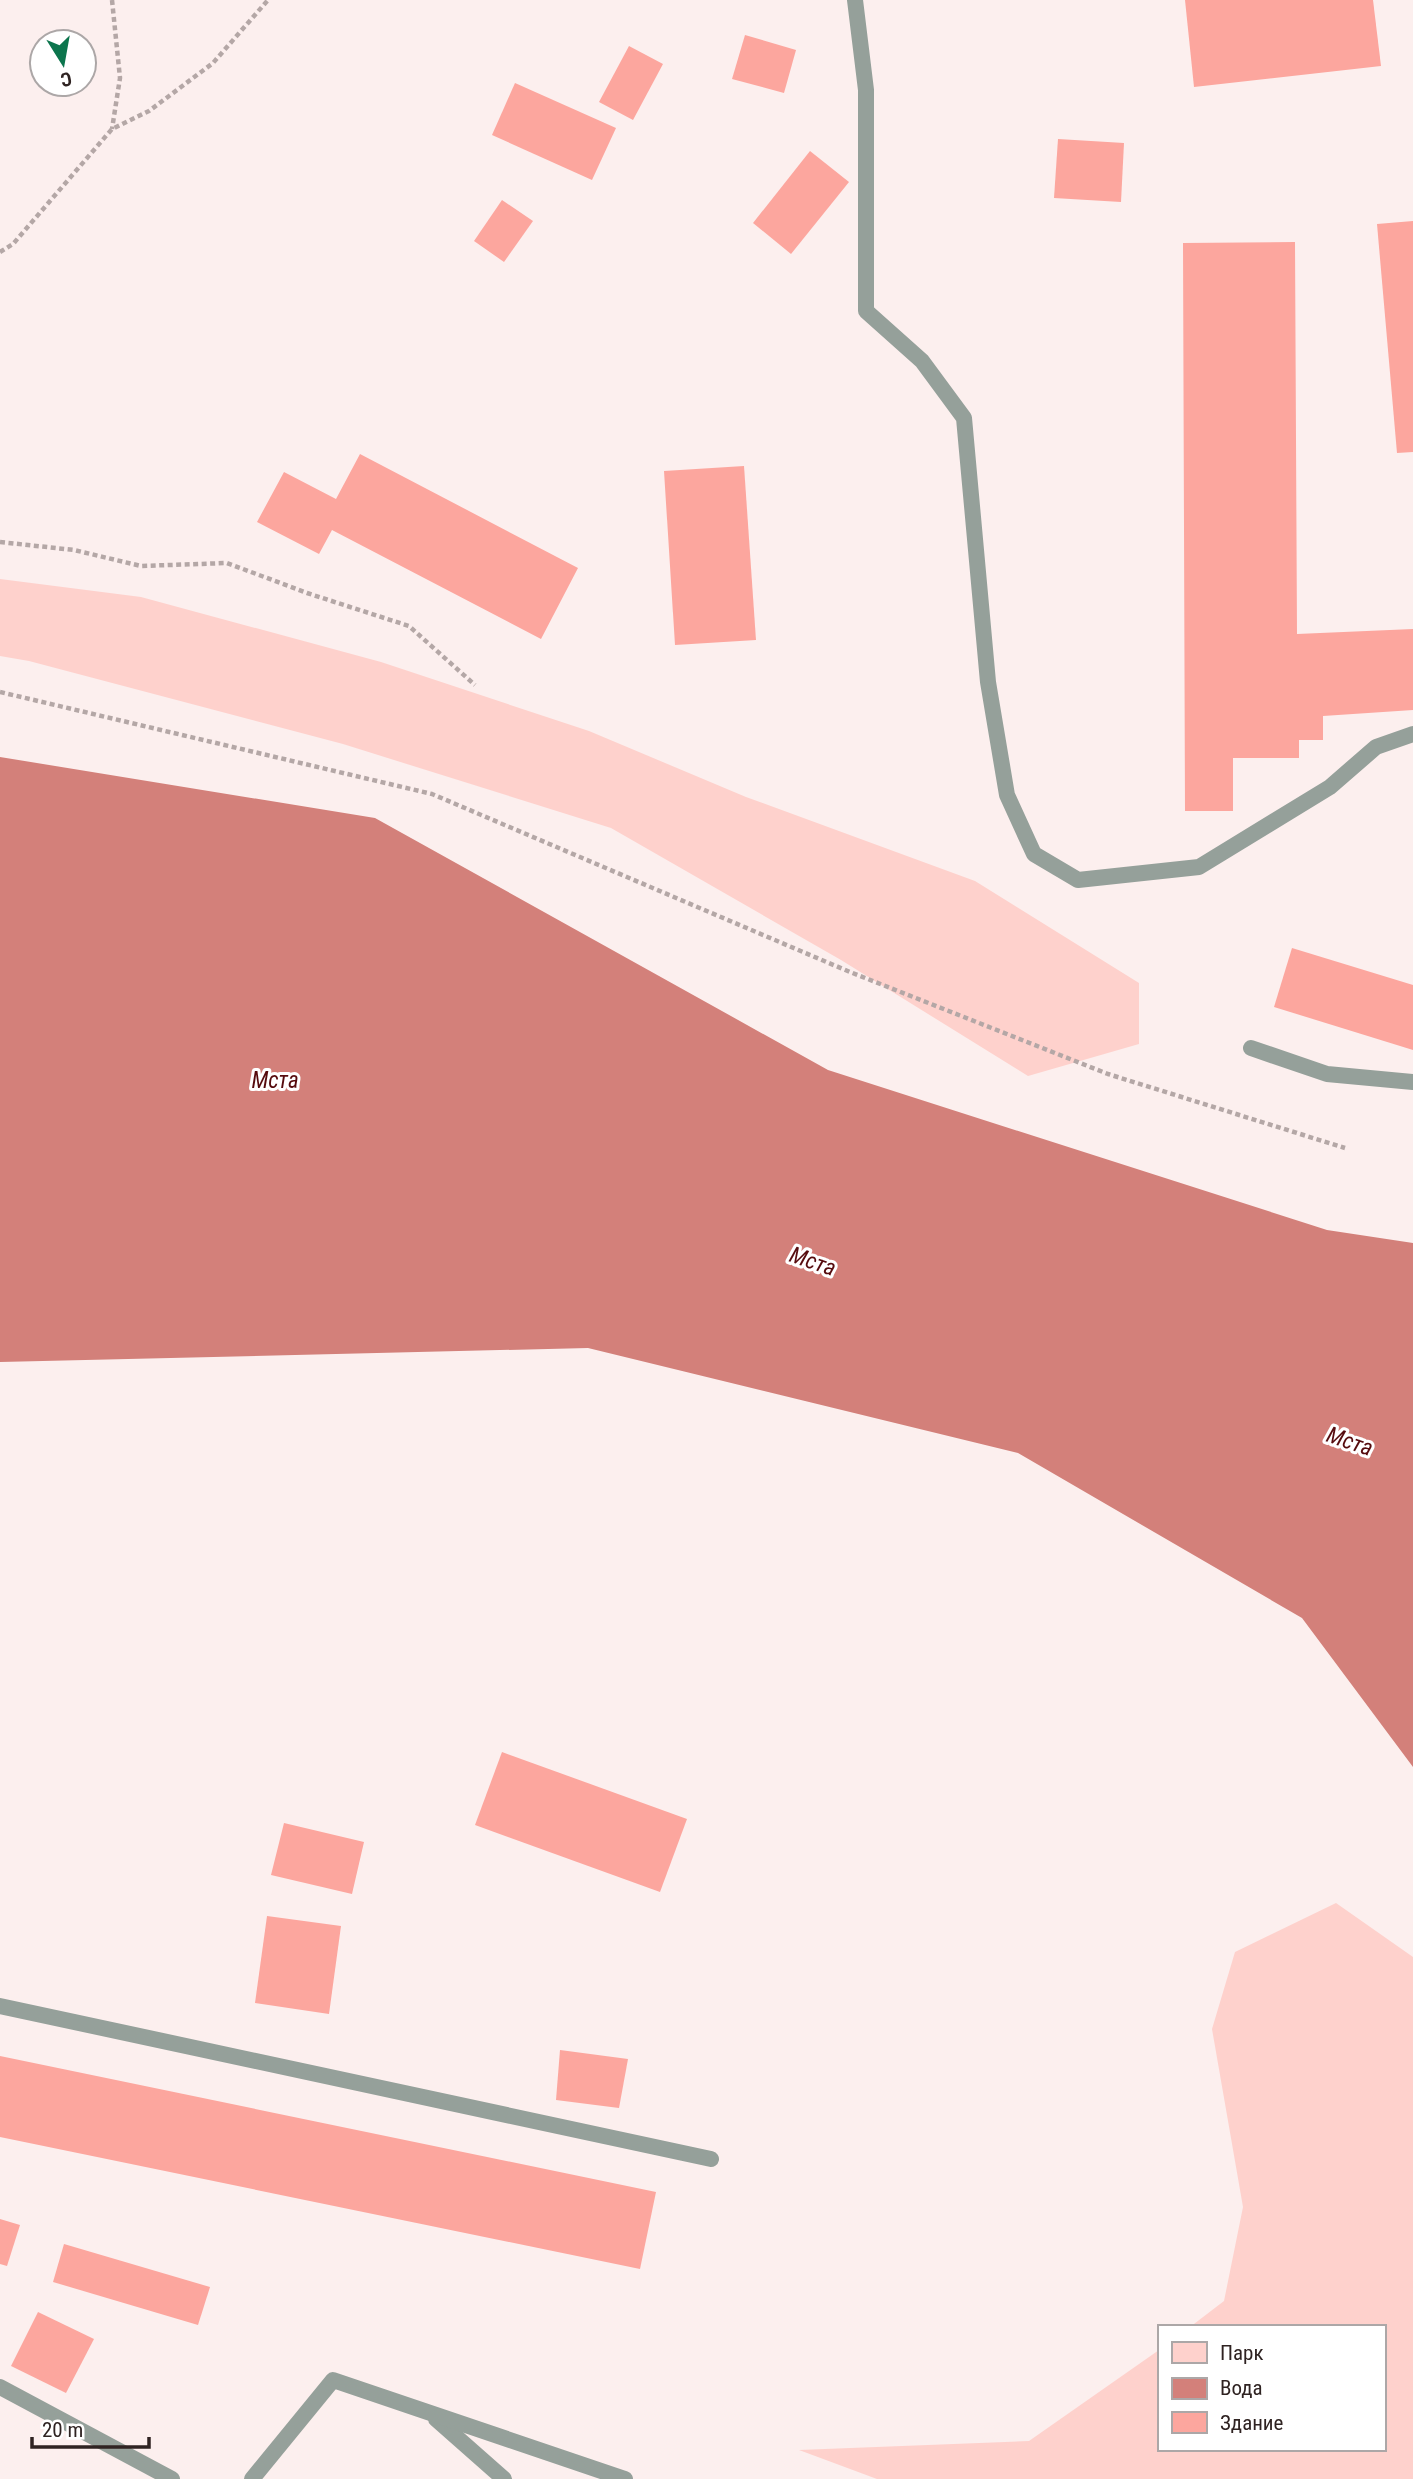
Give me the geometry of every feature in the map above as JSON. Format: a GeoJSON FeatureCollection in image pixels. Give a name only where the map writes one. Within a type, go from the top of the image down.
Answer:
{"type":"FeatureCollection","features":[{"type":"Feature","properties":{"kind":"lane"},"geometry":{"type":"LineString","coordinates":[[855,0],[866,90],[866,310],[922,361],[964,418],[990,694],[1007,795],[1034,854],[1078,880],[1199,867],[1330,786],[1376,747],[1413,734]]}},
{"type":"Feature","properties":{"kind":"lane"},"geometry":{"type":"LineString","coordinates":[[1251,1048],[1327,1074],[1413,1082]]}},
{"type":"Feature","properties":{"kind":"lane"},"geometry":{"type":"LineString","coordinates":[[0,2006],[711,2159]]}},
{"type":"Feature","properties":{"kind":"lane"},"geometry":{"type":"LineString","coordinates":[[252,2479],[333,2380],[625,2479]]}},
{"type":"Feature","properties":{"kind":"lane"},"geometry":{"type":"LineString","coordinates":[[0,2387],[172,2479]]}},
{"type":"Feature","properties":{"kind":"lane"},"geometry":{"type":"LineString","coordinates":[[429,2413],[504,2479]]}},
{"type":"Feature","properties":{"kind":"path"},"geometry":{"type":"LineString","coordinates":[[112,0],[120,78],[112,129]]}},
{"type":"Feature","properties":{"kind":"path"},"geometry":{"type":"LineString","coordinates":[[0,252],[13,244],[112,129],[149,111],[213,63],[268,0]]}},
{"type":"Feature","properties":{"kind":"path"},"geometry":{"type":"LineString","coordinates":[[0,542],[74,550],[141,566],[227,564],[409,626],[475,685]]}},
{"type":"Feature","properties":{"kind":"path"},"geometry":{"type":"LineString","coordinates":[[0,692],[432,794],[850,972],[1108,1074],[1345,1148]]}},
{"type":"Feature","properties":{"kind":"green space"},"geometry":{"type":"Polygon","coordinates":[[[0,579],[141,597],[381,662],[589,731],[746,797],[975,881],[1139,983],[1139,1044],[1028,1076],[841,960],[611,828],[343,744],[29,661],[0,656],[0,579]]]}},
{"type":"Feature","properties":{"kind":"green space"},"geometry":{"type":"Polygon","coordinates":[[[1336,1903],[1413,1957],[1413,2479],[877,2479],[799,2450],[1029,2441],[1158,2351],[1158,2451],[1385,2451],[1385,2325],[1193,2325],[1224,2301],[1243,2207],[1212,2029],[1235,1952],[1336,1903]]]}},
{"type":"Feature","properties":{"kind":"water","name":"Мста"},"geometry":{"type":"Polygon","coordinates":[[[0,757],[375,818],[828,1070],[1327,1230],[1413,1243],[1413,1767],[1302,1618],[1018,1453],[588,1348],[0,1362],[0,757]]]}},
{"type":"Feature","properties":{"kind":"building"},"geometry":{"type":"Polygon","coordinates":[[[1185,0],[1373,0],[1381,66],[1194,87],[1185,0]]]}},
{"type":"Feature","properties":{"kind":"building"},"geometry":{"type":"Polygon","coordinates":[[[745,35],[796,50],[784,93],[732,79],[745,35]]]}},
{"type":"Feature","properties":{"kind":"building"},"geometry":{"type":"Polygon","coordinates":[[[629,46],[663,64],[633,120],[599,102],[629,46]]]}},
{"type":"Feature","properties":{"kind":"building"},"geometry":{"type":"Polygon","coordinates":[[[515,83],[616,128],[592,180],[492,135],[515,83]]]}},
{"type":"Feature","properties":{"kind":"building"},"geometry":{"type":"Polygon","coordinates":[[[1058,139],[1124,143],[1121,202],[1054,198],[1058,139]]]}},
{"type":"Feature","properties":{"kind":"building"},"geometry":{"type":"Polygon","coordinates":[[[810,151],[849,182],[791,254],[753,223],[810,151]]]}},
{"type":"Feature","properties":{"kind":"building"},"geometry":{"type":"Polygon","coordinates":[[[502,200],[533,221],[504,262],[474,241],[502,200]]]}},
{"type":"Feature","properties":{"kind":"building"},"geometry":{"type":"Polygon","coordinates":[[[1413,221],[1413,452],[1397,453],[1377,224],[1413,221]]]}},
{"type":"Feature","properties":{"kind":"building"},"geometry":{"type":"Polygon","coordinates":[[[1295,242],[1297,634],[1413,629],[1413,710],[1323,716],[1323,740],[1299,740],[1299,758],[1233,758],[1233,811],[1185,811],[1183,243],[1295,242]]]}},
{"type":"Feature","properties":{"kind":"building"},"geometry":{"type":"Polygon","coordinates":[[[360,454],[578,568],[541,639],[332,530],[319,554],[257,522],[284,472],[336,499],[360,454]]]}},
{"type":"Feature","properties":{"kind":"building"},"geometry":{"type":"Polygon","coordinates":[[[744,466],[756,640],[675,645],[664,471],[744,466]]]}},
{"type":"Feature","properties":{"kind":"building"},"geometry":{"type":"Polygon","coordinates":[[[1292,948],[1413,985],[1413,1050],[1274,1007],[1292,948]]]}},
{"type":"Feature","properties":{"kind":"building"},"geometry":{"type":"Polygon","coordinates":[[[502,1752],[687,1819],[660,1892],[475,1825],[502,1752]]]}},
{"type":"Feature","properties":{"kind":"building"},"geometry":{"type":"Polygon","coordinates":[[[284,1823],[364,1842],[352,1894],[271,1875],[284,1823]]]}},
{"type":"Feature","properties":{"kind":"building"},"geometry":{"type":"Polygon","coordinates":[[[267,1916],[341,1926],[329,2014],[255,2003],[267,1916]]]}},
{"type":"Feature","properties":{"kind":"building"},"geometry":{"type":"Polygon","coordinates":[[[560,2050],[628,2059],[619,2108],[556,2100],[560,2050]]]}},
{"type":"Feature","properties":{"kind":"building"},"geometry":{"type":"Polygon","coordinates":[[[0,2056],[656,2192],[640,2269],[0,2137],[0,2056]]]}},
{"type":"Feature","properties":{"kind":"building"},"geometry":{"type":"Polygon","coordinates":[[[0,2219],[20,2225],[7,2266],[0,2264],[0,2219]]]}},
{"type":"Feature","properties":{"kind":"building"},"geometry":{"type":"Polygon","coordinates":[[[64,2244],[210,2287],[198,2325],[53,2282],[64,2244]]]}},
{"type":"Feature","properties":{"kind":"building"},"geometry":{"type":"Polygon","coordinates":[[[38,2312],[94,2339],[66,2393],[11,2366],[38,2312]]]}}]}
